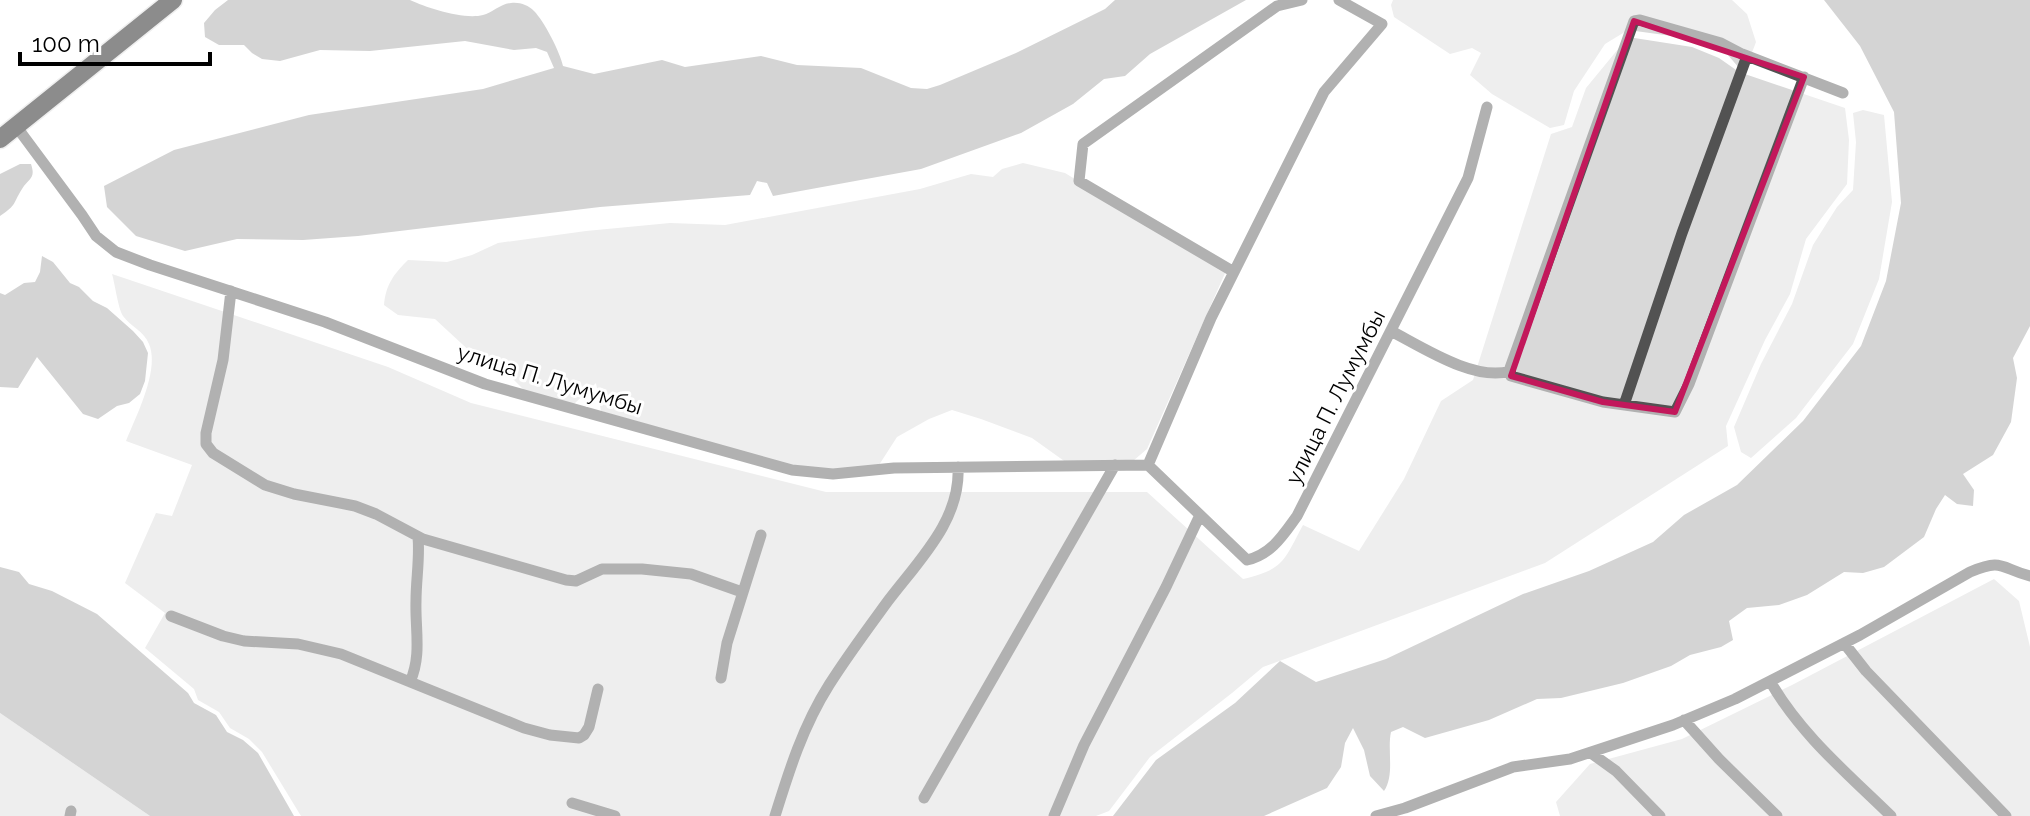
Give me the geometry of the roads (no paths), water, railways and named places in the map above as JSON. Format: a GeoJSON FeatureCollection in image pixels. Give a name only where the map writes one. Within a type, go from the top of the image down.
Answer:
{"type":"FeatureCollection","features":[{"type":"Feature","properties":{"kind":"highway"},"geometry":{"type":"LineString","coordinates":[[0,139],[173,0]]}},
{"type":"Feature","properties":{"kind":"street"},"geometry":{"type":"LineString","coordinates":[[1234,272],[1079,181],[1083,144],[1277,6],[1302,0]]}},
{"type":"Feature","properties":{"kind":"street"},"geometry":{"type":"LineString","coordinates":[[1148,465],[1211,318],[1324,92],[1382,24],[1339,0]]}},
{"type":"Feature","properties":{"kind":"street"},"geometry":{"type":"LineString","coordinates":[[1804,77],[1675,412],[1603,402],[1511,376],[1510,368],[1634,21],[1640,20],[1721,43],[1747,56],[1804,77],[1843,93]]}},
{"type":"Feature","properties":{"kind":"street"},"geometry":{"type":"LineString","coordinates":[[1624,405],[1682,233],[1747,56]]}},
{"type":"Feature","properties":{"kind":"street","name":"улица П. Лумумбы"},"geometry":{"type":"LineString","coordinates":[[16,126],[96,236],[116,252],[325,322],[485,384],[792,470],[833,474],[894,468],[1148,465],[1247,560],[1260,557],[1275,547],[1297,516],[1468,178],[1487,107]]}},
{"type":"Feature","properties":{"kind":"street"},"geometry":{"type":"LineString","coordinates":[[231,291],[223,360],[206,444],[213,453],[250,477],[278,490],[355,506],[418,537],[566,580],[576,581],[602,569],[642,569],[691,574],[742,592]]}},
{"type":"Feature","properties":{"kind":"street"},"geometry":{"type":"LineString","coordinates":[[1391,331],[1453,362],[1486,373],[1510,371]]}},
{"type":"Feature","properties":{"kind":"street"},"geometry":{"type":"LineString","coordinates":[[924,798],[1115,465]]}},
{"type":"Feature","properties":{"kind":"street"},"geometry":{"type":"LineString","coordinates":[[775,816],[799,743],[828,686],[937,537],[951,513],[956,498],[958,467]]}},
{"type":"Feature","properties":{"kind":"street"},"geometry":{"type":"LineString","coordinates":[[1054,816],[1084,745],[1200,515]]}},
{"type":"Feature","properties":{"kind":"street"},"geometry":{"type":"LineString","coordinates":[[721,678],[727,643],[761,535]]}},
{"type":"Feature","properties":{"kind":"street"},"geometry":{"type":"LineString","coordinates":[[410,682],[418,655],[418,537]]}},
{"type":"Feature","properties":{"kind":"street"},"geometry":{"type":"LineString","coordinates":[[1376,816],[1513,767],[1570,759],[1684,720],[1735,699],[1984,566],[1994,563],[2030,576]]}},
{"type":"Feature","properties":{"kind":"street"},"geometry":{"type":"LineString","coordinates":[[171,616],[244,641],[298,644],[341,654],[524,728],[550,735],[579,738],[584,735],[589,727],[598,689]]}},
{"type":"Feature","properties":{"kind":"street"},"geometry":{"type":"LineString","coordinates":[[1844,643],[1874,680],[2006,816]]}},
{"type":"Feature","properties":{"kind":"street"},"geometry":{"type":"LineString","coordinates":[[1770,681],[1805,731],[1891,816]]}},
{"type":"Feature","properties":{"kind":"street"},"geometry":{"type":"LineString","coordinates":[[1684,720],[1777,816]]}},
{"type":"Feature","properties":{"kind":"street"},"geometry":{"type":"LineString","coordinates":[[1591,753],[1616,771],[1660,816]]}},
{"type":"Feature","properties":{"kind":"street"},"geometry":{"type":"LineString","coordinates":[[572,803],[615,816]]}}]}
